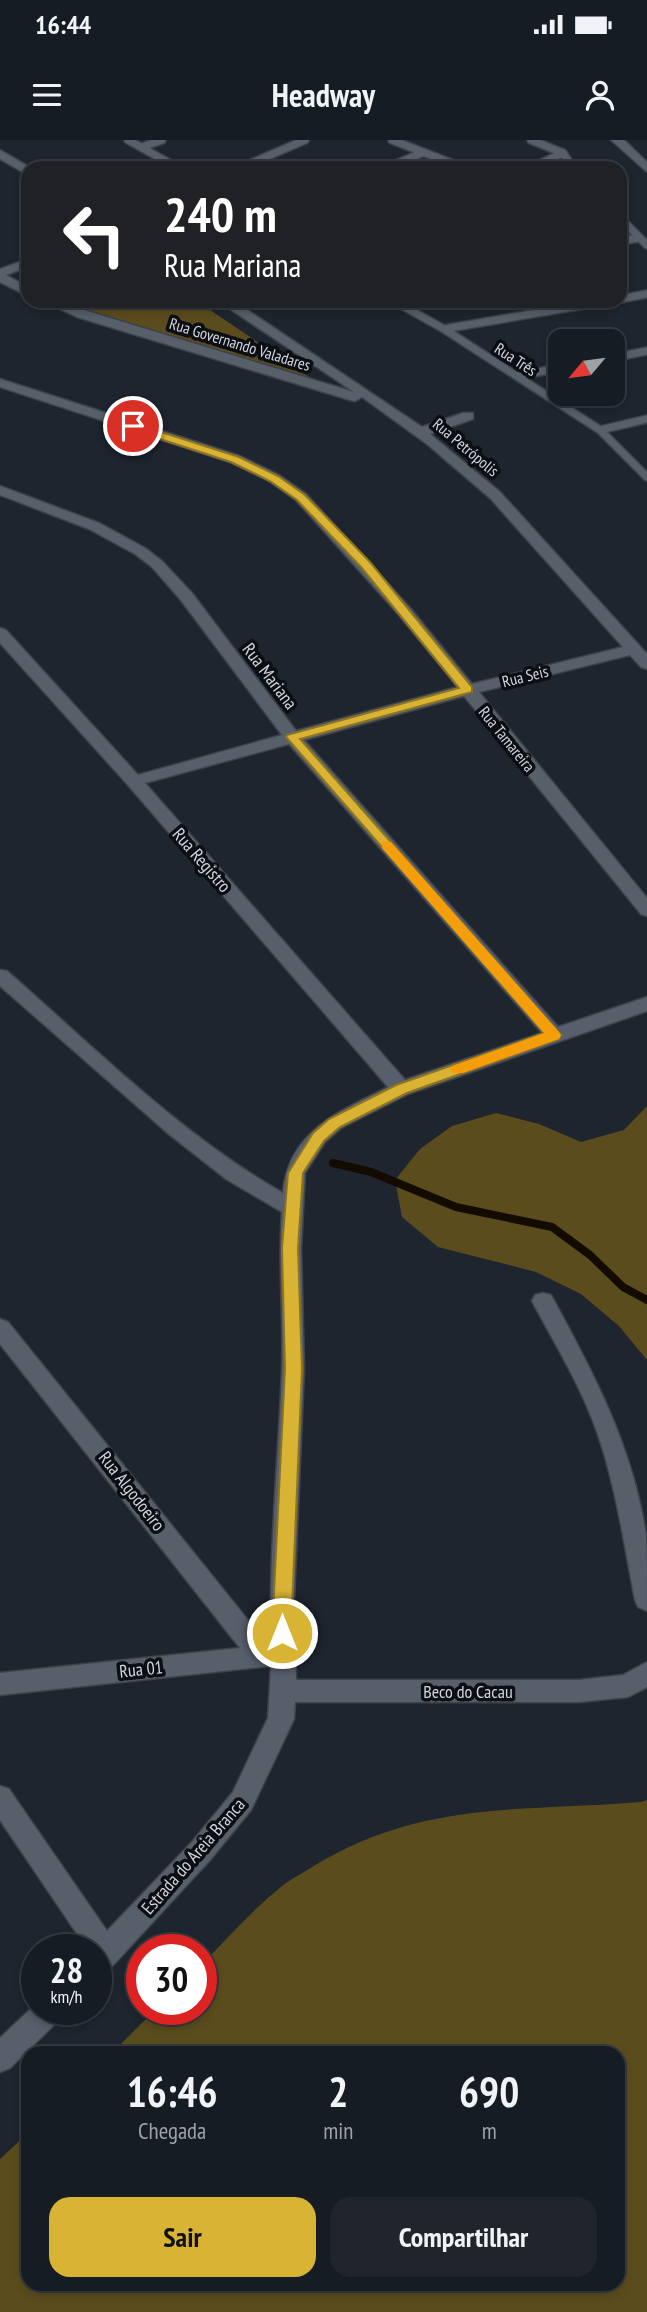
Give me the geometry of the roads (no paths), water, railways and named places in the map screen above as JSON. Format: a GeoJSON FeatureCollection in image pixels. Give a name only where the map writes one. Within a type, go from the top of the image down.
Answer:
{"type":"FeatureCollection","features":[{"type":"Feature","properties":{"kind":"street"},"geometry":{"type":"LineString","coordinates":[[617,140],[647,168]]}},
{"type":"Feature","properties":{"kind":"street"},"geometry":{"type":"LineString","coordinates":[[0,153],[21,166]]}},
{"type":"Feature","properties":{"kind":"street"},"geometry":{"type":"LineString","coordinates":[[0,275],[21,266]]}},
{"type":"Feature","properties":{"kind":"street"},"geometry":{"type":"LineString","coordinates":[[0,275],[21,288]]}},
{"type":"Feature","properties":{"kind":"street","name":"Rua Governando Valadares"},"geometry":{"type":"LineString","coordinates":[[69,308],[381,405]]}},
{"type":"Feature","properties":{"kind":"street","name":"Rua Petrópolis"},"geometry":{"type":"LineString","coordinates":[[236,308],[421,432],[495,495],[647,664]]}},
{"type":"Feature","properties":{"kind":"street","name":"Rua Tamareira"},"geometry":{"type":"LineString","coordinates":[[0,383],[235,459],[274,478],[301,497],[365,565],[647,911]]}},
{"type":"Feature","properties":{"kind":"street"},"geometry":{"type":"LineString","coordinates":[[421,432],[468,416]]}},
{"type":"Feature","properties":{"kind":"street","name":"Rua Mariana"},"geometry":{"type":"LineString","coordinates":[[0,490],[94,526],[140,551],[157,564],[186,596],[292,737],[554,1035]]}},
{"type":"Feature","properties":{"kind":"street","name":"Rua Registro"},"geometry":{"type":"LineString","coordinates":[[0,633],[134,781],[401,1089]]}},
{"type":"Feature","properties":{"kind":"street","name":"Rua Seis"},"geometry":{"type":"LineString","coordinates":[[134,781],[467,690],[633,649]]}},
{"type":"Feature","properties":{"kind":"street"},"geometry":{"type":"LineString","coordinates":[[0,976],[223,1167],[292,1208]]}},
{"type":"Feature","properties":{"kind":"street","name":"Estrada do Areia Branca"},"geometry":{"type":"LineString","coordinates":[[112,1946],[201,1852],[242,1801],[281,1719],[284,1691],[272,1655],[282,1600],[293,1369],[290,1248],[295,1173],[318,1137],[334,1123],[401,1089],[647,1004]]}},
{"type":"Feature","properties":{"kind":"street"},"geometry":{"type":"LineString","coordinates":[[543,1301],[587,1384],[608,1431],[620,1471],[647,1600]]}},
{"type":"Feature","properties":{"kind":"street","name":"Rua Algodoeiro"},"geometry":{"type":"LineString","coordinates":[[0,1328],[272,1655]]}},
{"type":"Feature","properties":{"kind":"street","name":"Rua 01"},"geometry":{"type":"LineString","coordinates":[[0,1684],[272,1655]]}},
{"type":"Feature","properties":{"kind":"street","name":"Beco do Cacau"},"geometry":{"type":"LineString","coordinates":[[284,1691],[579,1691],[628,1686],[647,1674]]}},
{"type":"Feature","properties":{"kind":"street"},"geometry":{"type":"LineString","coordinates":[[0,1798],[86,1934]]}},
{"type":"Feature","properties":{"kind":"street"},"geometry":{"type":"LineString","coordinates":[[0,2058],[34,2025]]}},
{"type":"Feature","properties":{"kind":"lane"},"geometry":{"type":"LineString","coordinates":[[128,140],[165,161]]}},
{"type":"Feature","properties":{"kind":"lane"},"geometry":{"type":"LineString","coordinates":[[142,148],[162,140]]}},
{"type":"Feature","properties":{"kind":"lane"},"geometry":{"type":"LineString","coordinates":[[256,161],[305,140]]}},
{"type":"Feature","properties":{"kind":"lane"},"geometry":{"type":"LineString","coordinates":[[392,140],[444,161]]}},
{"type":"Feature","properties":{"kind":"lane"},"geometry":{"type":"LineString","coordinates":[[531,140],[563,153],[568,161]]}},
{"type":"Feature","properties":{"kind":"lane"},"geometry":{"type":"LineString","coordinates":[[403,161],[422,153]]}},
{"type":"Feature","properties":{"kind":"lane"},"geometry":{"type":"LineString","coordinates":[[546,161],[563,153]]}},
{"type":"Feature","properties":{"kind":"lane"},"geometry":{"type":"LineString","coordinates":[[627,225],[647,245]]}},
{"type":"Feature","properties":{"kind":"lane"},"geometry":{"type":"LineString","coordinates":[[627,240],[639,238]]}},
{"type":"Feature","properties":{"kind":"lane"},"geometry":{"type":"LineString","coordinates":[[627,298],[647,294]]}},
{"type":"Feature","properties":{"kind":"lane","name":"Rua Três"},"geometry":{"type":"LineString","coordinates":[[406,308],[444,329],[600,430],[647,477]]}},
{"type":"Feature","properties":{"kind":"lane"},"geometry":{"type":"LineString","coordinates":[[444,329],[566,308]]}},
{"type":"Feature","properties":{"kind":"lane"},"geometry":{"type":"LineString","coordinates":[[625,355],[647,351]]}},
{"type":"Feature","properties":{"kind":"lane"},"geometry":{"type":"LineString","coordinates":[[516,376],[548,370]]}},
{"type":"Feature","properties":{"kind":"lane"},"geometry":{"type":"LineString","coordinates":[[600,430],[647,419]]}},
{"type":"Feature","properties":{"kind":"waterway"},"geometry":{"type":"LineString","coordinates":[[333,1163],[371,1172],[456,1207],[552,1227],[590,1255],[623,1287],[647,1300]]}}]}
